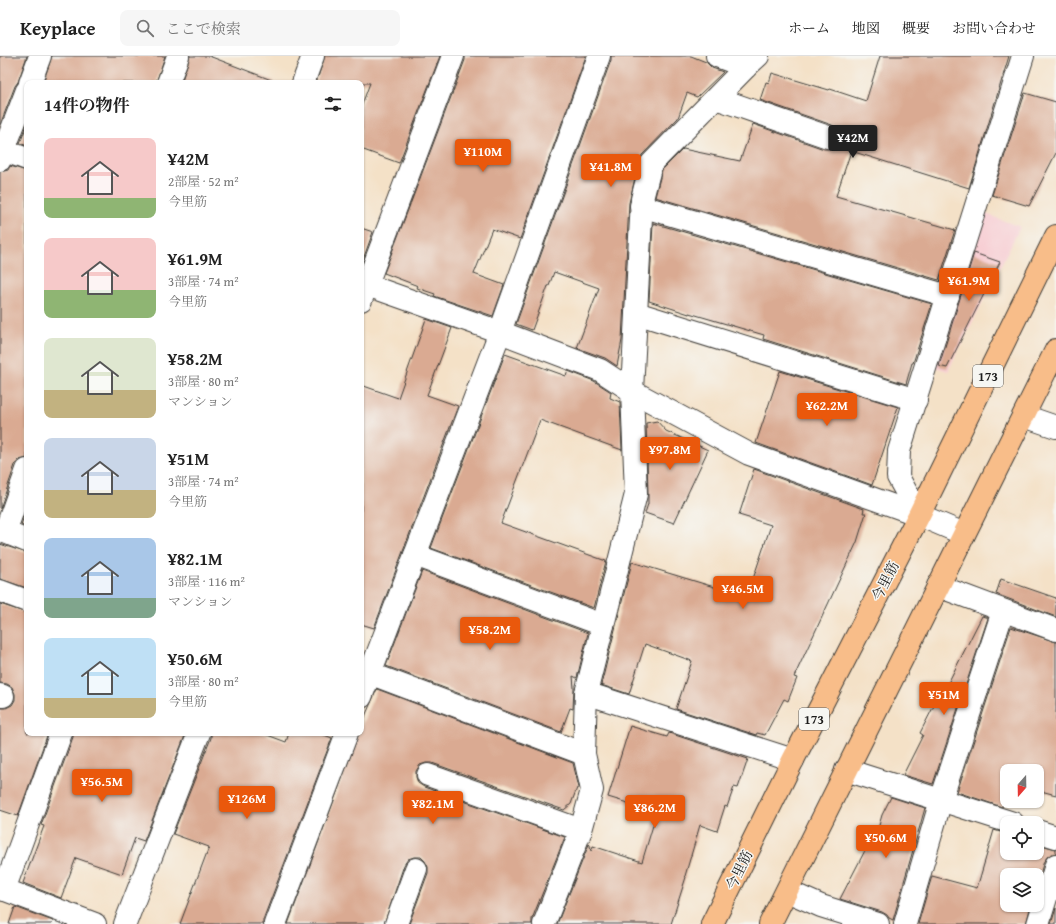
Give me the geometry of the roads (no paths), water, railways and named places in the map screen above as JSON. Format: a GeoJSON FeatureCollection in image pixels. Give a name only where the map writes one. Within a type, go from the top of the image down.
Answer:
{"type":"FeatureCollection","features":[{"type":"Feature","properties":{"kind":"main road","name":"今里筋"},"geometry":{"type":"LineString","coordinates":[[712,924],[793,760],[919,515],[1056,236]]}},
{"type":"Feature","properties":{"kind":"main road"},"geometry":{"type":"LineString","coordinates":[[770,924],[1056,350]]}},
{"type":"Feature","properties":{"kind":"street"},"geometry":{"type":"LineString","coordinates":[[31,80],[40,56]]}},
{"type":"Feature","properties":{"kind":"street"},"geometry":{"type":"LineString","coordinates":[[169,80],[178,56]]}},
{"type":"Feature","properties":{"kind":"street"},"geometry":{"type":"LineString","coordinates":[[304,80],[313,56]]}},
{"type":"Feature","properties":{"kind":"street"},"geometry":{"type":"LineString","coordinates":[[364,286],[453,56]]}},
{"type":"Feature","properties":{"kind":"street"},"geometry":{"type":"LineString","coordinates":[[584,754],[365,672],[415,555],[500,332],[599,56]]}},
{"type":"Feature","properties":{"kind":"street"},"geometry":{"type":"LineString","coordinates":[[717,56],[752,61]]}},
{"type":"Feature","properties":{"kind":"street"},"geometry":{"type":"LineString","coordinates":[[919,515],[898,477],[899,452],[1023,56]]}},
{"type":"Feature","properties":{"kind":"street"},"geometry":{"type":"LineString","coordinates":[[544,924],[581,830],[592,790],[584,754],[586,692],[636,494],[632,391],[642,199],[651,164],[752,61]]}},
{"type":"Feature","properties":{"kind":"street"},"geometry":{"type":"LineString","coordinates":[[24,97],[1,153],[24,158]]}},
{"type":"Feature","properties":{"kind":"street"},"geometry":{"type":"LineString","coordinates":[[716,98],[828,137]]}},
{"type":"Feature","properties":{"kind":"street"},"geometry":{"type":"LineString","coordinates":[[641,206],[948,296]]}},
{"type":"Feature","properties":{"kind":"street"},"geometry":{"type":"LineString","coordinates":[[364,289],[500,332],[600,370],[632,391],[749,454],[919,515],[964,534]]}},
{"type":"Feature","properties":{"kind":"street"},"geometry":{"type":"LineString","coordinates":[[636,313],[916,400]]}},
{"type":"Feature","properties":{"kind":"street"},"geometry":{"type":"LineString","coordinates":[[1024,416],[1056,427]]}},
{"type":"Feature","properties":{"kind":"street"},"geometry":{"type":"LineString","coordinates":[[24,477],[2,531],[24,540]]}},
{"type":"Feature","properties":{"kind":"street"},"geometry":{"type":"LineString","coordinates":[[415,555],[603,625]]}},
{"type":"Feature","properties":{"kind":"street"},"geometry":{"type":"LineString","coordinates":[[938,586],[1056,630]]}},
{"type":"Feature","properties":{"kind":"street"},"geometry":{"type":"LineString","coordinates":[[0,591],[24,600]]}},
{"type":"Feature","properties":{"kind":"street"},"geometry":{"type":"LineString","coordinates":[[905,924],[941,800],[1003,611]]}},
{"type":"Feature","properties":{"kind":"street"},"geometry":{"type":"LineString","coordinates":[[586,692],[793,760]]}},
{"type":"Feature","properties":{"kind":"street"},"geometry":{"type":"LineString","coordinates":[[60,736],[2,889],[95,924]]}},
{"type":"Feature","properties":{"kind":"street"},"geometry":{"type":"LineString","coordinates":[[124,924],[198,736]]}},
{"type":"Feature","properties":{"kind":"street"},"geometry":{"type":"LineString","coordinates":[[275,924],[346,736]]}},
{"type":"Feature","properties":{"kind":"street"},"geometry":{"type":"LineString","coordinates":[[846,770],[1000,819]]}},
{"type":"Feature","properties":{"kind":"street"},"geometry":{"type":"LineString","coordinates":[[428,775],[581,830]]}},
{"type":"Feature","properties":{"kind":"street"},"geometry":{"type":"LineString","coordinates":[[1044,833],[1056,837]]}},
{"type":"Feature","properties":{"kind":"street"},"geometry":{"type":"LineString","coordinates":[[1038,924],[1056,865]]}},
{"type":"Feature","properties":{"kind":"street"},"geometry":{"type":"LineString","coordinates":[[396,924],[416,869]]}},
{"type":"Feature","properties":{"kind":"street"},"geometry":{"type":"LineString","coordinates":[[786,891],[821,906],[878,924]]}}]}
